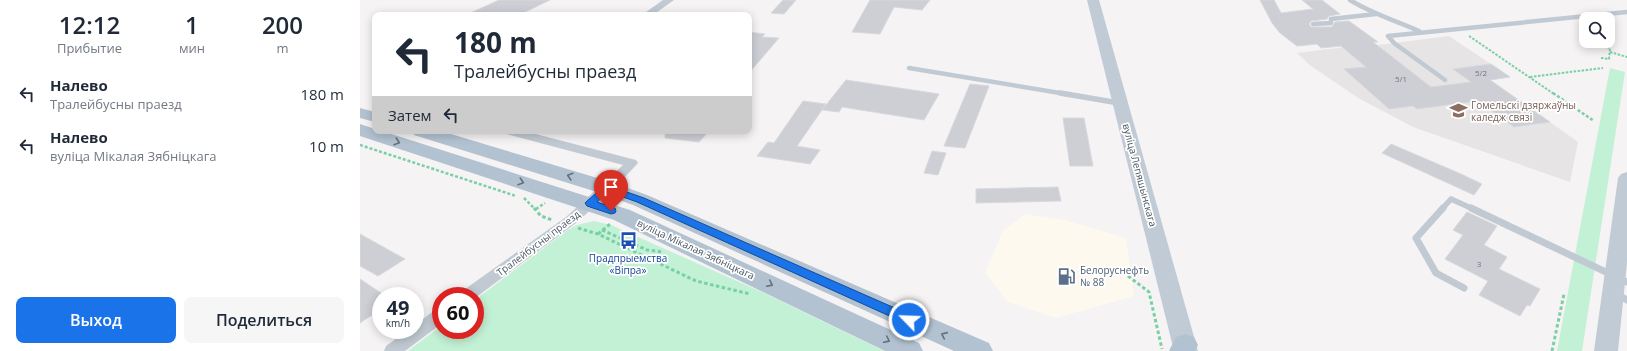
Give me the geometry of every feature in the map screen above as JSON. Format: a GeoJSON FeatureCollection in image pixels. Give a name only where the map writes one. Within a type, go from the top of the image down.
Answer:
{"type":"FeatureCollection","features":[{"type":"Feature","properties":{"kind":"main road","name":"вуліца Лепяшынскага"},"geometry":{"type":"LineString","coordinates":[[1092,0],[1120,103],[1179,350]]}},
{"type":"Feature","properties":{"kind":"main road"},"geometry":{"type":"LineString","coordinates":[[360,113],[372,116]]}},
{"type":"Feature","properties":{"kind":"main road","name":"вуліца Мікалая Зябніцкага"},"geometry":{"type":"LineString","coordinates":[[360,130],[372,134]]}},
{"type":"Feature","properties":{"kind":"main road","name":"вуліца Мікалая Зябніцкага"},"geometry":{"type":"LineString","coordinates":[[373,134],[622,214],[910,351]]}},
{"type":"Feature","properties":{"kind":"main road","name":"вуліца Мікалая Зябніцкага"},"geometry":{"type":"LineString","coordinates":[[431,134],[607,188],[640,200],[980,351]]}},
{"type":"Feature","properties":{"kind":"main road"},"geometry":{"type":"LineString","coordinates":[[1606,351],[1620,287],[1627,178]]}},
{"type":"Feature","properties":{"kind":"street"},"geometry":{"type":"LineString","coordinates":[[651,12],[669,0]]}},
{"type":"Feature","properties":{"kind":"street","name":"Тралейбусны праезд"},"geometry":{"type":"LineString","coordinates":[[479,287],[571,220],[632,163],[532,134]]}},
{"type":"Feature","properties":{"kind":"street"},"geometry":{"type":"LineString","coordinates":[[392,351],[432,322]]}},
{"type":"Feature","properties":{"kind":"lane"},"geometry":{"type":"LineString","coordinates":[[1350,0],[1364,9],[1380,14],[1421,32]]}},
{"type":"Feature","properties":{"kind":"lane"},"geometry":{"type":"LineString","coordinates":[[1445,80],[1394,43],[1388,36],[1627,12]]}},
{"type":"Feature","properties":{"kind":"lane"},"geometry":{"type":"LineString","coordinates":[[1313,24],[1330,23],[1331,19],[1380,14]]}},
{"type":"Feature","properties":{"kind":"lane"},"geometry":{"type":"LineString","coordinates":[[909,68],[1120,103]]}},
{"type":"Feature","properties":{"kind":"lane"},"geometry":{"type":"LineString","coordinates":[[1464,288],[1436,273],[1416,238],[1451,199],[1620,287]]}},
{"type":"Feature","properties":{"kind":"path"},"geometry":{"type":"LineString","coordinates":[[1459,29],[1594,121]]}},
{"type":"Feature","properties":{"kind":"path"},"geometry":{"type":"LineString","coordinates":[[1602,58],[1609,59],[1610,48]]}},
{"type":"Feature","properties":{"kind":"path"},"geometry":{"type":"LineString","coordinates":[[1610,52],[1627,57]]}},
{"type":"Feature","properties":{"kind":"path"},"geometry":{"type":"LineString","coordinates":[[1530,77],[1603,68]]}},
{"type":"Feature","properties":{"kind":"path"},"geometry":{"type":"LineString","coordinates":[[360,145],[526,199],[541,216],[558,222]]}},
{"type":"Feature","properties":{"kind":"path"},"geometry":{"type":"LineString","coordinates":[[536,209],[548,200]]}},
{"type":"Feature","properties":{"kind":"path"},"geometry":{"type":"LineString","coordinates":[[598,234],[610,224]]}},
{"type":"Feature","properties":{"kind":"path"},"geometry":{"type":"LineString","coordinates":[[572,226],[598,234],[696,281],[751,294]]}},
{"type":"Feature","properties":{"kind":"path"},"geometry":{"type":"LineString","coordinates":[[602,230],[647,250],[642,254]]}},
{"type":"Feature","properties":{"kind":"path"},"geometry":{"type":"LineString","coordinates":[[1128,276],[1149,292],[1163,347],[1179,350]]}},
{"type":"Feature","properties":{"kind":"path"},"geometry":{"type":"LineString","coordinates":[[1552,351],[1564,294]]}},
{"type":"Feature","properties":{"kind":"shaded area","name":"Гомельскі дзяржаўны каледж связі"},"geometry":{"type":"Polygon","coordinates":[[[1449,36],[1510,77],[1491,80],[1578,142],[1570,182],[1413,127],[1360,99],[1311,66],[1297,53],[1345,47],[1347,49],[1449,36]]]}},
{"type":"Feature","properties":{"kind":"shaded area"},"geometry":{"type":"Polygon","coordinates":[[[1025,214],[1064,220],[1126,238],[1134,296],[1056,318],[1008,302],[985,273],[1003,231],[1025,214]]]}},
{"type":"Feature","properties":{"kind":"green space"},"geometry":{"type":"Polygon","coordinates":[[[1610,68],[1625,72],[1582,351],[1557,351],[1610,68]]]}},
{"type":"Feature","properties":{"kind":"green space"},"geometry":{"type":"Polygon","coordinates":[[[594,221],[611,225],[764,293],[884,351],[408,351],[432,333],[432,339],[484,339],[484,293],[569,229],[577,225],[594,221]]]}},
{"type":"Feature","properties":{"kind":"building"},"geometry":{"type":"Polygon","coordinates":[[[499,0],[550,0],[525,12],[473,12],[499,0]]]}},
{"type":"Feature","properties":{"kind":"building"},"geometry":{"type":"Polygon","coordinates":[[[783,0],[796,0],[784,14],[771,13],[783,0]]]}},
{"type":"Feature","properties":{"kind":"building"},"geometry":{"type":"Polygon","coordinates":[[[870,0],[930,0],[922,10],[894,7],[880,34],[852,32],[870,0]]]}},
{"type":"Feature","properties":{"kind":"building"},"geometry":{"type":"Polygon","coordinates":[[[1260,0],[1274,0],[1281,13],[1313,9],[1302,0],[1322,0],[1340,14],[1329,16],[1327,19],[1311,21],[1309,24],[1311,27],[1332,27],[1335,22],[1349,21],[1378,42],[1373,42],[1431,87],[1471,82],[1453,69],[1491,64],[1510,77],[1490,80],[1550,122],[1514,127],[1478,101],[1417,109],[1413,106],[1389,109],[1344,69],[1366,67],[1341,46],[1321,48],[1317,44],[1297,46],[1280,33],[1272,23],[1260,0]]]}},
{"type":"Feature","properties":{"kind":"building"},"geometry":{"type":"Polygon","coordinates":[[[752,32],[765,34],[762,37],[779,38],[752,70],[752,32]]]}},
{"type":"Feature","properties":{"kind":"building"},"geometry":{"type":"Polygon","coordinates":[[[846,80],[939,94],[924,120],[842,107],[839,112],[822,110],[846,80]]]}},
{"type":"Feature","properties":{"kind":"building"},"geometry":{"type":"Polygon","coordinates":[[[970,84],[989,86],[965,148],[944,146],[970,84]]]}},
{"type":"Feature","properties":{"kind":"building"},"geometry":{"type":"Polygon","coordinates":[[[803,101],[826,104],[797,146],[820,150],[810,164],[757,156],[768,142],[774,143],[803,101]]]}},
{"type":"Feature","properties":{"kind":"building"},"geometry":{"type":"Polygon","coordinates":[[[1063,118],[1084,118],[1093,166],[1070,166],[1063,118]]]}},
{"type":"Feature","properties":{"kind":"building"},"geometry":{"type":"Polygon","coordinates":[[[665,134],[706,134],[699,142],[665,138],[665,134]]]}},
{"type":"Feature","properties":{"kind":"building"},"geometry":{"type":"Polygon","coordinates":[[[1391,144],[1482,184],[1474,195],[1382,153],[1391,144]]]}},
{"type":"Feature","properties":{"kind":"building"},"geometry":{"type":"Polygon","coordinates":[[[932,151],[946,153],[938,175],[924,173],[932,151]]]}},
{"type":"Feature","properties":{"kind":"building"},"geometry":{"type":"Polygon","coordinates":[[[1058,187],[1061,201],[976,203],[976,189],[1058,187]]]}},
{"type":"Feature","properties":{"kind":"building"},"geometry":{"type":"Polygon","coordinates":[[[1467,212],[1497,226],[1484,245],[1507,257],[1499,269],[1540,289],[1530,306],[1527,305],[1520,316],[1479,295],[1488,281],[1445,259],[1463,235],[1453,230],[1467,212]]]}},
{"type":"Feature","properties":{"kind":"building"},"geometry":{"type":"Polygon","coordinates":[[[360,234],[405,259],[378,276],[360,266],[360,234]]]}},
{"type":"Feature","properties":{"kind":"building"},"geometry":{"type":"Polygon","coordinates":[[[360,279],[372,287],[372,315],[360,323],[360,279]]]}},
{"type":"Feature","properties":{"kind":"place","name":"Гомельскі дзяржаўны каледж связі"},"geometry":{"type":"Point","coordinates":[1458,111]}},
{"type":"Feature","properties":{"kind":"place","name":"Прадпрыемства «Віпра»"},"geometry":{"type":"Point","coordinates":[628,241]}},
{"type":"Feature","properties":{"kind":"place","name":"Белоруснефть № 88"},"geometry":{"type":"Point","coordinates":[1067,276]}},
{"type":"Feature","properties":{"kind":"route"},"geometry":{"type":"LineString","coordinates":[[611,211],[590,203],[607,188],[640,200],[909,320]]}}]}
